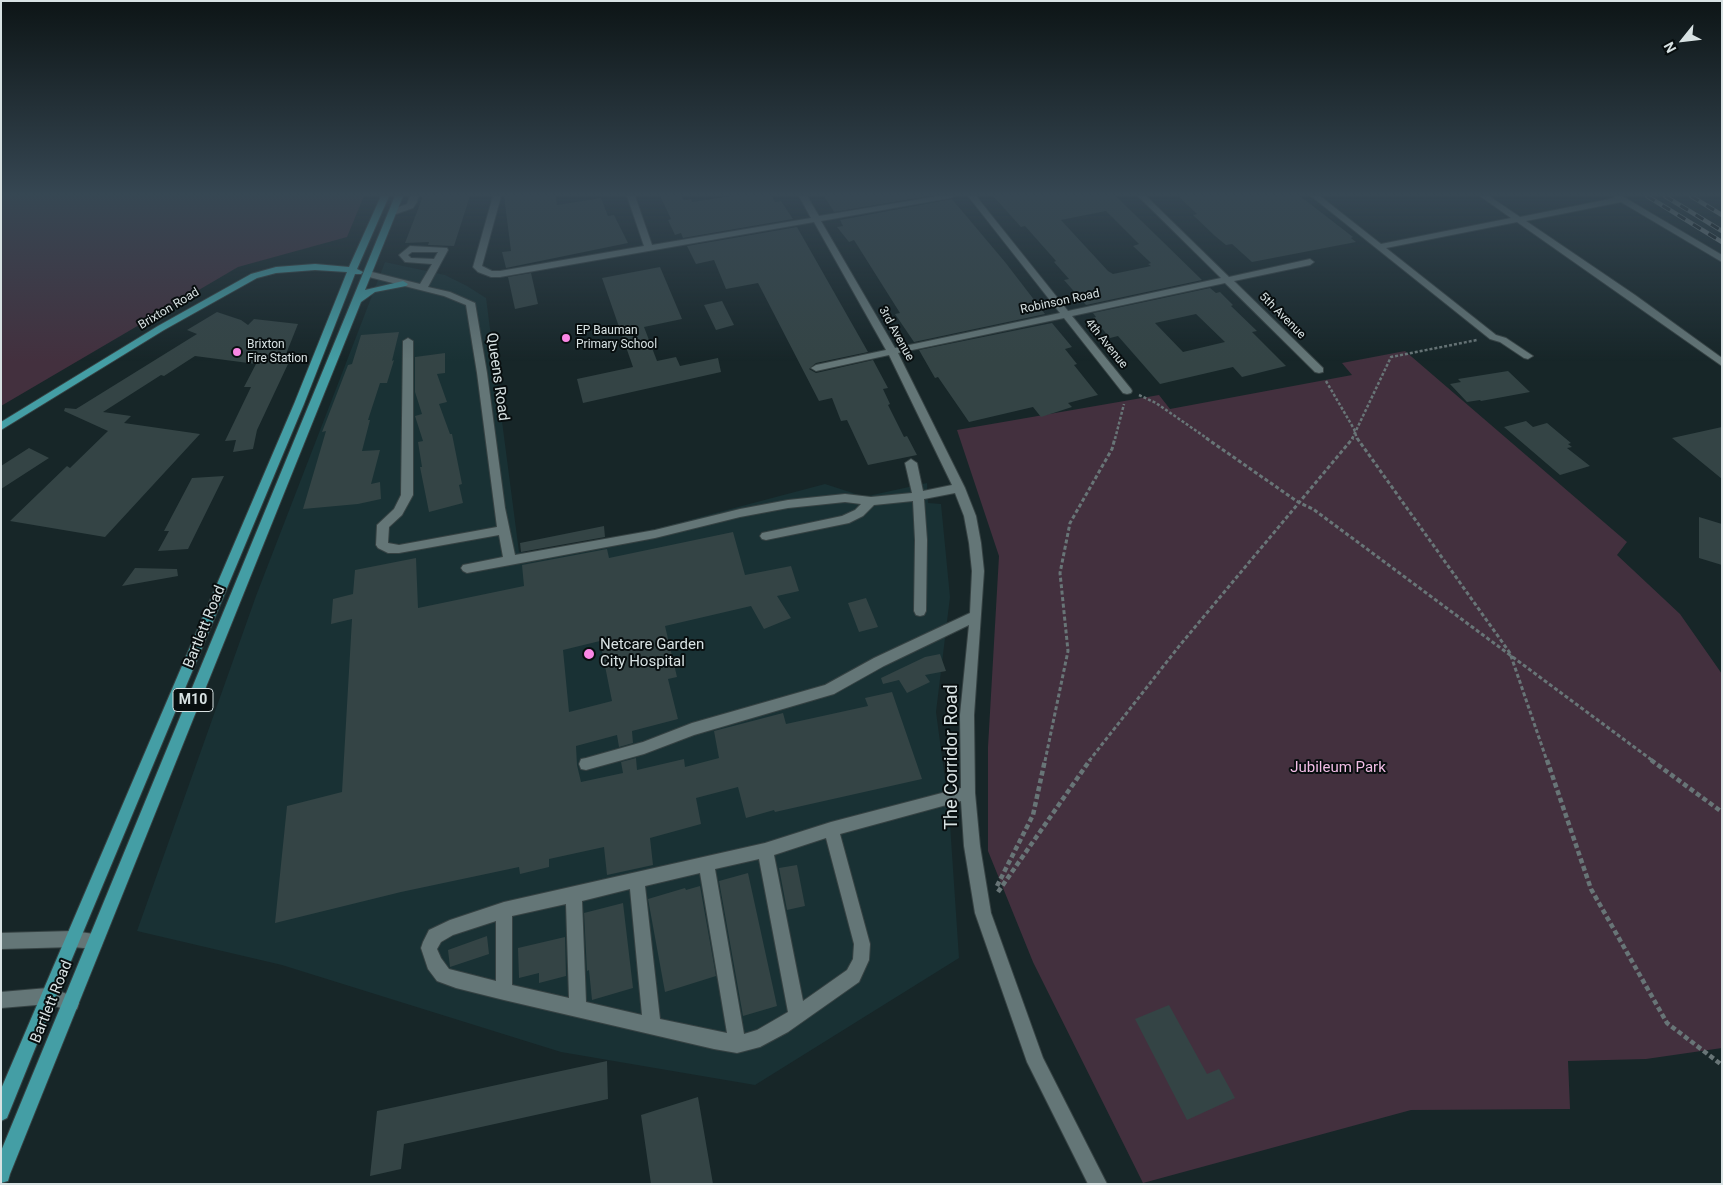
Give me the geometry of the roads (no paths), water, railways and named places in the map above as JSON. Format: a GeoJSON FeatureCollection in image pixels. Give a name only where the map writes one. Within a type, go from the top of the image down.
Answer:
{"type":"FeatureCollection","features":[{"type":"Feature","properties":{"kind":"main road","name":"Bartlett Road"},"geometry":{"type":"LineString","coordinates":[[1,1112],[48,996],[299,404],[360,251]]}},
{"type":"Feature","properties":{"kind":"main road","name":"Bartlett Road"},"geometry":{"type":"LineString","coordinates":[[1,1174],[377,251]]}},
{"type":"Feature","properties":{"kind":"main road","name":"Brixton Road"},"geometry":{"type":"LineString","coordinates":[[1,427],[170,323],[254,276],[276,270],[315,267],[352,270],[368,274]]}},
{"type":"Feature","properties":{"kind":"main road"},"geometry":{"type":"LineString","coordinates":[[357,301],[372,290],[404,284]]}},
{"type":"Feature","properties":{"kind":"street"},"geometry":{"type":"LineString","coordinates":[[482,251],[478,267],[485,273],[500,274],[630,251]]}},
{"type":"Feature","properties":{"kind":"street","name":"3rd Avenue"},"geometry":{"type":"LineString","coordinates":[[835,251],[892,351],[959,488]]}},
{"type":"Feature","properties":{"kind":"street","name":"4th Avenue"},"geometry":{"type":"LineString","coordinates":[[1016,251],[1127,390]]}},
{"type":"Feature","properties":{"kind":"street","name":"5th Avenue"},"geometry":{"type":"LineString","coordinates":[[1199,251],[1319,370]]}},
{"type":"Feature","properties":{"kind":"street"},"geometry":{"type":"LineString","coordinates":[[1384,251],[1493,337],[1503,340],[1528,356]]}},
{"type":"Feature","properties":{"kind":"street"},"geometry":{"type":"LineString","coordinates":[[1565,251],[1722,362]]}},
{"type":"Feature","properties":{"kind":"street"},"geometry":{"type":"LineString","coordinates":[[1709,251],[1722,259]]}},
{"type":"Feature","properties":{"kind":"street"},"geometry":{"type":"LineString","coordinates":[[423,288],[436,262]]}},
{"type":"Feature","properties":{"kind":"street","name":"Robinson Road"},"geometry":{"type":"LineString","coordinates":[[816,368],[1310,262]]}},
{"type":"Feature","properties":{"kind":"street","name":"Queens Road"},"geometry":{"type":"LineString","coordinates":[[368,274],[447,294],[470,303],[482,373],[499,508],[510,560]]}},
{"type":"Feature","properties":{"kind":"street"},"geometry":{"type":"LineString","coordinates":[[408,341],[407,496],[398,512],[383,525],[382,545],[388,549],[399,549],[504,530]]}},
{"type":"Feature","properties":{"kind":"street"},"geometry":{"type":"LineString","coordinates":[[911,463],[918,496],[921,540],[920,611]]}},
{"type":"Feature","properties":{"kind":"street"},"geometry":{"type":"LineString","coordinates":[[467,568],[532,558],[655,534],[740,513],[788,504],[845,498],[871,501],[918,496],[959,488]]}},
{"type":"Feature","properties":{"kind":"street","name":"The Corridor Road"},"geometry":{"type":"LineString","coordinates":[[959,488],[970,516],[978,571],[967,715],[968,793],[972,846],[983,913],[1036,1062],[1098,1184]]}},
{"type":"Feature","properties":{"kind":"street"},"geometry":{"type":"LineString","coordinates":[[766,536],[845,520],[859,512],[871,501]]}},
{"type":"Feature","properties":{"kind":"street"},"geometry":{"type":"LineString","coordinates":[[586,764],[644,748],[692,729],[829,690],[879,662],[976,616]]}},
{"type":"Feature","properties":{"kind":"street"},"geometry":{"type":"LineString","coordinates":[[832,829],[862,944],[862,960],[853,976],[760,1038],[737,1044],[456,980],[443,975],[434,963],[429,948],[435,936],[450,928],[504,910],[765,850],[832,829],[968,793]]}},
{"type":"Feature","properties":{"kind":"street"},"geometry":{"type":"LineString","coordinates":[[765,850],[797,1015]]}},
{"type":"Feature","properties":{"kind":"street"},"geometry":{"type":"LineString","coordinates":[[706,863],[737,1044]]}},
{"type":"Feature","properties":{"kind":"street"},"geometry":{"type":"LineString","coordinates":[[637,880],[652,1026]]}},
{"type":"Feature","properties":{"kind":"street"},"geometry":{"type":"LineString","coordinates":[[574,895],[578,1008]]}},
{"type":"Feature","properties":{"kind":"street"},"geometry":{"type":"LineString","coordinates":[[504,910],[504,992]]}},
{"type":"Feature","properties":{"kind":"street"},"geometry":{"type":"LineString","coordinates":[[1,941],[73,939],[95,941]]}},
{"type":"Feature","properties":{"kind":"street"},"geometry":{"type":"LineString","coordinates":[[1,1000],[48,996],[71,1003]]}},
{"type":"Feature","properties":{"kind":"place","name":"EP Bauman Primary School"},"geometry":{"type":"Point","coordinates":[566,338]}},
{"type":"Feature","properties":{"kind":"place","name":"Brixton Fire Station"},"geometry":{"type":"Point","coordinates":[237,352]}},
{"type":"Feature","properties":{"kind":"place","name":"Netcare Garden City Hospital"},"geometry":{"type":"Point","coordinates":[589,654]}},
{"type":"Feature","properties":{"kind":"park label","name":"Jubileum Park"},"geometry":{"type":"Point","coordinates":[1338,768]}}]}
